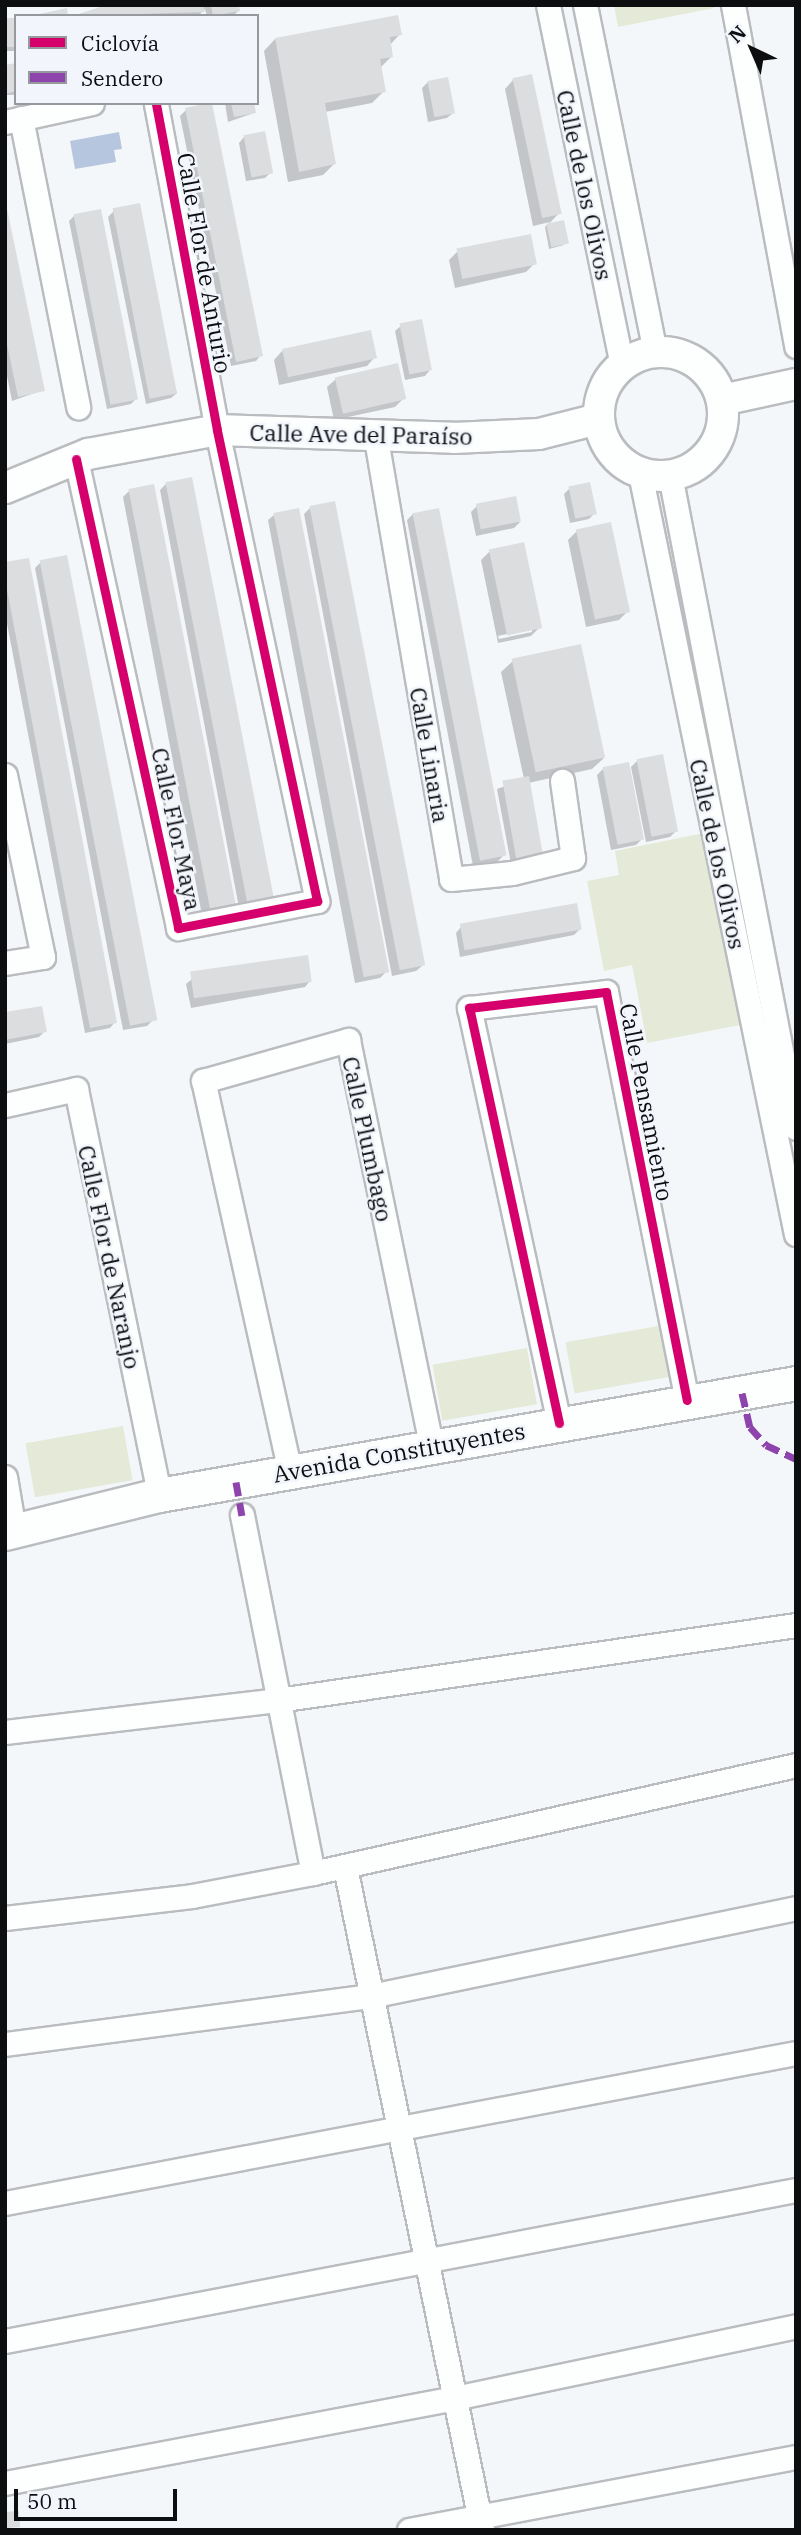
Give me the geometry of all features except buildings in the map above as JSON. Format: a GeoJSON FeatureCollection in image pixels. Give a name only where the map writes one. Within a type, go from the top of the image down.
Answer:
{"type":"FeatureCollection","features":[{"type":"Feature","properties":{"kind":"main road","name":"Avenida Constituyentes"},"geometry":{"type":"LineString","coordinates":[[10,1531],[159,1495],[796,1382]]}},
{"type":"Feature","properties":{"kind":"street","name":"Calle de los Olivos"},"geometry":{"type":"LineString","coordinates":[[548,5],[622,365]]}},
{"type":"Feature","properties":{"kind":"street","name":"Calle de los Olivos"},"geometry":{"type":"LineString","coordinates":[[584,5],[655,352]]}},
{"type":"Feature","properties":{"kind":"street"},"geometry":{"type":"LineString","coordinates":[[733,5],[796,346]]}},
{"type":"Feature","properties":{"kind":"street"},"geometry":{"type":"LineString","coordinates":[[78,407],[13,120],[83,105]]}},
{"type":"Feature","properties":{"kind":"street","name":"Calle Flor de Anturio"},"geometry":{"type":"LineString","coordinates":[[156,105],[216,430]]}},
{"type":"Feature","properties":{"kind":"street"},"geometry":{"type":"LineString","coordinates":[[655,352],[670,352],[699,364],[714,379],[722,400],[720,433],[712,450],[696,466],[657,478],[640,473],[616,459],[603,441],[598,419],[600,395],[622,365],[655,352]]}},
{"type":"Feature","properties":{"kind":"street"},"geometry":{"type":"LineString","coordinates":[[722,400],[796,384]]}},
{"type":"Feature","properties":{"kind":"street","name":"Calle Ave del Paraíso"},"geometry":{"type":"LineString","coordinates":[[5,488],[76,459],[216,430],[375,433],[454,438],[539,434],[598,419]]}},
{"type":"Feature","properties":{"kind":"street","name":"Calle Flor Maya"},"geometry":{"type":"LineString","coordinates":[[76,459],[178,928],[317,901],[216,430]]}},
{"type":"Feature","properties":{"kind":"street","name":"Calle Linaria"},"geometry":{"type":"LineString","coordinates":[[375,433],[451,879],[512,873],[572,858],[562,781]]}},
{"type":"Feature","properties":{"kind":"street","name":"Calle de los Olivos"},"geometry":{"type":"LineString","coordinates":[[640,473],[796,1234]]}},
{"type":"Feature","properties":{"kind":"street","name":"Calle de los Olivos"},"geometry":{"type":"LineString","coordinates":[[670,475],[796,1128]]}},
{"type":"Feature","properties":{"kind":"street"},"geometry":{"type":"LineString","coordinates":[[5,775],[43,957],[5,963]]}},
{"type":"Feature","properties":{"kind":"street","name":"Calle Pensamiento"},"geometry":{"type":"LineString","coordinates":[[559,1423],[469,1008],[606,992],[687,1400]]}},
{"type":"Feature","properties":{"kind":"street","name":"Calle Plumbago"},"geometry":{"type":"LineString","coordinates":[[290,1472],[203,1081],[348,1041],[431,1446]]}},
{"type":"Feature","properties":{"kind":"street","name":"Calle Flor de Naranjo"},"geometry":{"type":"LineString","coordinates":[[5,1105],[76,1089],[159,1495]]}},
{"type":"Feature","properties":{"kind":"street"},"geometry":{"type":"LineString","coordinates":[[5,1477],[10,1531]]}},
{"type":"Feature","properties":{"kind":"street"},"geometry":{"type":"LineString","coordinates":[[242,1515],[313,1873]]}},
{"type":"Feature","properties":{"kind":"street"},"geometry":{"type":"LineString","coordinates":[[5,1732],[278,1700],[796,1625]]}},
{"type":"Feature","properties":{"kind":"street"},"geometry":{"type":"LineString","coordinates":[[5,1918],[192,1896],[345,1867],[796,1765]]}},
{"type":"Feature","properties":{"kind":"street"},"geometry":{"type":"LineString","coordinates":[[345,1867],[480,2522]]}},
{"type":"Feature","properties":{"kind":"street"},"geometry":{"type":"LineString","coordinates":[[5,2044],[371,1996],[796,1908]]}},
{"type":"Feature","properties":{"kind":"street"},"geometry":{"type":"LineString","coordinates":[[5,2203],[796,2053]]}},
{"type":"Feature","properties":{"kind":"street"},"geometry":{"type":"LineString","coordinates":[[5,2341],[796,2190]]}},
{"type":"Feature","properties":{"kind":"street"},"geometry":{"type":"LineString","coordinates":[[5,2483],[455,2398],[796,2326]]}},
{"type":"Feature","properties":{"kind":"street"},"geometry":{"type":"LineString","coordinates":[[409,2530],[480,2522],[796,2457]]}},
{"type":"Feature","properties":{"kind":"green space"},"geometry":{"type":"Polygon","coordinates":[[[614,5],[714,5],[714,8],[618,27],[614,5]]]}},
{"type":"Feature","properties":{"kind":"green space"},"geometry":{"type":"Polygon","coordinates":[[[704,833],[740,1025],[647,1043],[632,965],[604,971],[587,881],[619,875],[615,851],[704,833]]]}},
{"type":"Feature","properties":{"kind":"green space"},"geometry":{"type":"Polygon","coordinates":[[[664,1325],[673,1376],[575,1394],[566,1342],[664,1325]]]}},
{"type":"Feature","properties":{"kind":"green space"},"geometry":{"type":"Polygon","coordinates":[[[527,1348],[537,1404],[442,1421],[432,1365],[527,1348]]]}},
{"type":"Feature","properties":{"kind":"green space"},"geometry":{"type":"Polygon","coordinates":[[[123,1426],[133,1480],[35,1497],[26,1443],[123,1426]]]}},
{"type":"Feature","properties":{"kind":"water"},"geometry":{"type":"Polygon","coordinates":[[[119,132],[122,149],[114,150],[116,162],[75,169],[70,141],[119,132]]]}},
{"type":"Feature","properties":{"kind":"marked path"},"geometry":{"type":"LineString","coordinates":[[742,1393],[750,1427],[766,1445],[796,1459]]}},
{"type":"Feature","properties":{"kind":"marked path"},"geometry":{"type":"LineString","coordinates":[[236,1482],[242,1515]]}},
{"type":"Feature","properties":{"kind":"cycle path"},"geometry":{"type":"LineString","coordinates":[[76,459],[178,928],[317,901],[217,430],[156,105]]}},
{"type":"Feature","properties":{"kind":"cycle path"},"geometry":{"type":"LineString","coordinates":[[559,1423],[469,1008],[606,992],[687,1400]]}}]}
